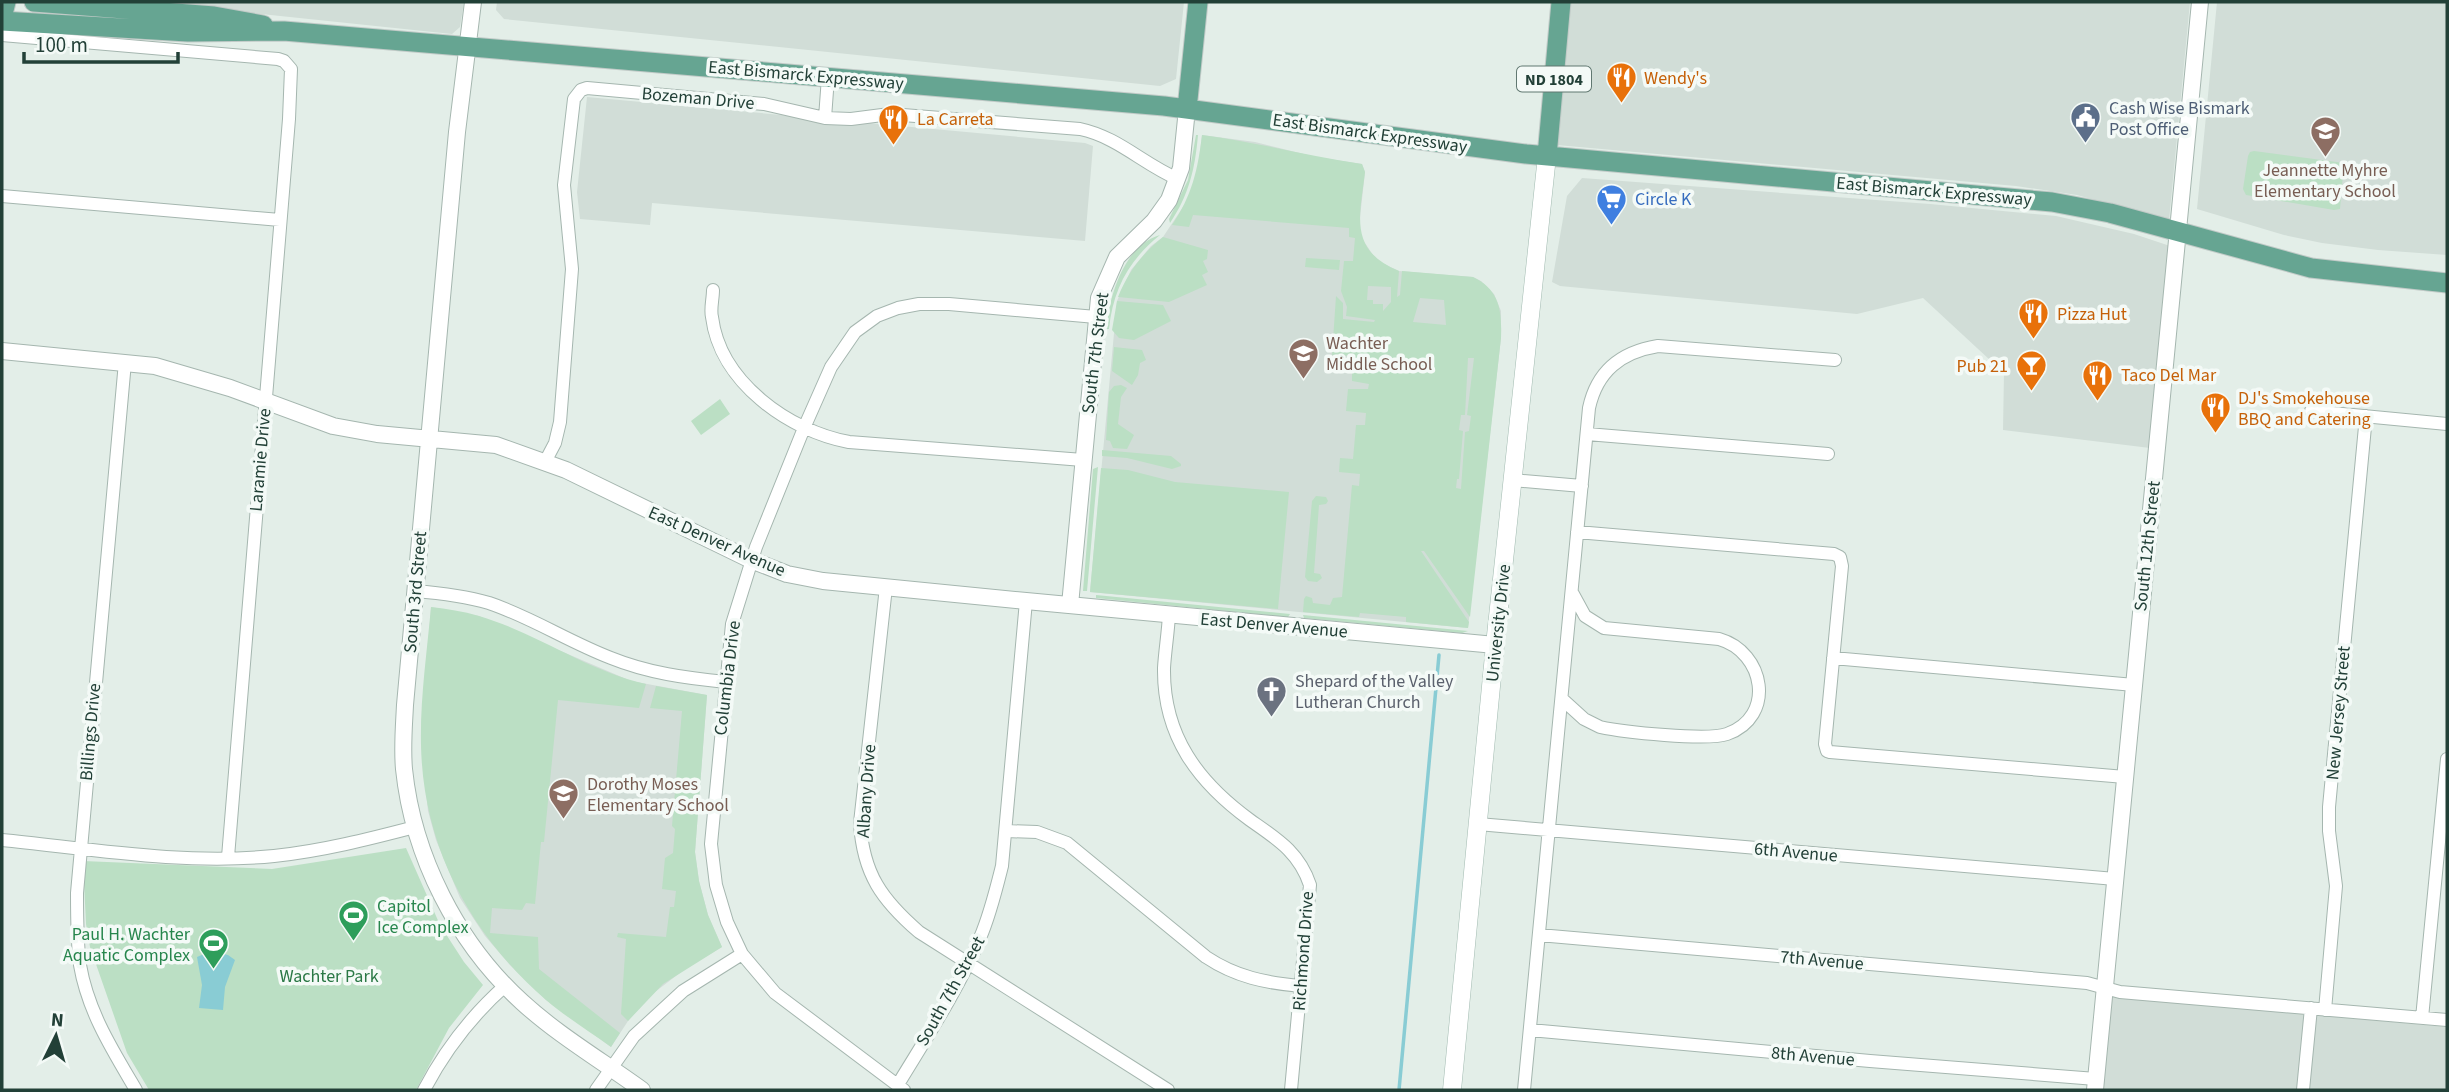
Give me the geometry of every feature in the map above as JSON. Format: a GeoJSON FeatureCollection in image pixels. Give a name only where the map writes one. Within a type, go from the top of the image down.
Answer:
{"type":"FeatureCollection","features":[{"type":"Feature","properties":{"kind":"main road"},"geometry":{"type":"LineString","coordinates":[[2,12],[6,2]]}},
{"type":"Feature","properties":{"kind":"main road","name":"East Bismarck Expressway"},"geometry":{"type":"LineString","coordinates":[[34,2],[214,16],[284,31]]}},
{"type":"Feature","properties":{"kind":"main road","name":"South 7th Street"},"geometry":{"type":"LineString","coordinates":[[1187,109],[1198,2]]}},
{"type":"Feature","properties":{"kind":"main road","name":"ND 1804"},"geometry":{"type":"LineString","coordinates":[[1547,156],[1561,2]]}},
{"type":"Feature","properties":{"kind":"main road","name":"East Bismarck Expressway"},"geometry":{"type":"LineString","coordinates":[[2,21],[188,32],[284,31],[1187,109],[1547,156],[2039,201],[2095,210],[2311,268],[2447,283]]}},
{"type":"Feature","properties":{"kind":"main road","name":"University Drive"},"geometry":{"type":"LineString","coordinates":[[1452,1090],[1495,645],[1547,156]]}},
{"type":"Feature","properties":{"kind":"street","name":"South 3rd Street"},"geometry":{"type":"LineString","coordinates":[[473,2],[457,132],[415,591],[403,746],[407,788],[415,827],[430,869],[448,907],[468,939],[506,985],[546,1022],[642,1090]]}},
{"type":"Feature","properties":{"kind":"street","name":"South 12th Street"},"geometry":{"type":"LineString","coordinates":[[2095,1084],[2200,2]]}},
{"type":"Feature","properties":{"kind":"street","name":"Laramie Drive"},"geometry":{"type":"LineString","coordinates":[[2,35],[278,59],[288,64],[292,75],[228,857]]}},
{"type":"Feature","properties":{"kind":"street"},"geometry":{"type":"LineString","coordinates":[[825,118],[828,77]]}},
{"type":"Feature","properties":{"kind":"street","name":"Bozeman Drive"},"geometry":{"type":"LineString","coordinates":[[545,462],[555,443],[560,422],[572,269],[564,185],[574,99],[587,88],[764,104],[825,118],[850,119],[890,114],[1080,129],[1099,133],[1138,154],[1161,172],[1178,179]]}},
{"type":"Feature","properties":{"kind":"street","name":"South 7th Street"},"geometry":{"type":"LineString","coordinates":[[1070,605],[1096,317],[1103,285],[1117,257],[1162,210],[1178,179],[1184,150],[1187,109]]}},
{"type":"Feature","properties":{"kind":"street"},"geometry":{"type":"LineString","coordinates":[[2,196],[280,220]]}},
{"type":"Feature","properties":{"kind":"street"},"geometry":{"type":"LineString","coordinates":[[713,290],[711,316],[717,340],[735,373],[765,405],[804,428],[824,437],[849,442],[1083,460]]}},
{"type":"Feature","properties":{"kind":"street","name":"Columbia Drive"},"geometry":{"type":"LineString","coordinates":[[900,1088],[786,1004],[763,981],[742,954],[721,904],[711,844],[732,624],[751,560],[804,428],[831,367],[855,332],[877,317],[898,308],[919,304],[949,304],[1096,317]]}},
{"type":"Feature","properties":{"kind":"street"},"geometry":{"type":"LineString","coordinates":[[1524,1090],[1581,486],[1589,408],[1594,390],[1605,372],[1619,360],[1648,348],[1670,345],[1835,360]]}},
{"type":"Feature","properties":{"kind":"street","name":"East Denver Avenue"},"geometry":{"type":"LineString","coordinates":[[2,351],[125,362],[175,371],[333,426],[377,434],[496,445],[545,462],[751,560],[787,574],[823,581],[1495,645]]}},
{"type":"Feature","properties":{"kind":"street","name":"Billings Drive"},"geometry":{"type":"LineString","coordinates":[[125,362],[77,893],[80,966],[95,1017],[136,1090]]}},
{"type":"Feature","properties":{"kind":"street"},"geometry":{"type":"LineString","coordinates":[[2311,411],[2447,424]]}},
{"type":"Feature","properties":{"kind":"street","name":"New Jersey Street"},"geometry":{"type":"LineString","coordinates":[[2325,1010],[2336,886],[2329,831],[2329,807],[2366,416]]}},
{"type":"Feature","properties":{"kind":"street"},"geometry":{"type":"LineString","coordinates":[[1587,433],[1828,454]]}},
{"type":"Feature","properties":{"kind":"street"},"geometry":{"type":"LineString","coordinates":[[1512,480],[1581,486]]}},
{"type":"Feature","properties":{"kind":"street"},"geometry":{"type":"LineString","coordinates":[[1577,532],[1833,554],[1840,557],[1842,566],[1825,744],[1827,751],[2125,777]]}},
{"type":"Feature","properties":{"kind":"street","name":"Albany Drive"},"geometry":{"type":"LineString","coordinates":[[886,587],[860,823],[865,858],[878,890],[919,932],[1168,1090]]}},
{"type":"Feature","properties":{"kind":"street"},"geometry":{"type":"LineString","coordinates":[[1562,699],[1584,719],[1600,727],[1717,737],[1736,731],[1744,724],[1755,708],[1759,691],[1759,681],[1752,663],[1734,644],[1719,639],[1604,628],[1585,616],[1572,590]]}},
{"type":"Feature","properties":{"kind":"street"},"geometry":{"type":"LineString","coordinates":[[415,591],[460,596],[489,603],[595,652],[640,668],[672,676],[726,682]]}},
{"type":"Feature","properties":{"kind":"street","name":"South 7th Street"},"geometry":{"type":"LineString","coordinates":[[900,1088],[968,965],[993,901],[1002,866],[1006,831],[1026,601]]}},
{"type":"Feature","properties":{"kind":"street","name":"Richmond Drive"},"geometry":{"type":"LineString","coordinates":[[1169,615],[1164,668],[1166,692],[1173,723],[1185,751],[1202,778],[1223,800],[1299,860],[1310,885],[1291,1090]]}},
{"type":"Feature","properties":{"kind":"street"},"geometry":{"type":"LineString","coordinates":[[1833,658],[2134,685]]}},
{"type":"Feature","properties":{"kind":"street"},"geometry":{"type":"LineString","coordinates":[[2422,1018],[2447,759]]}},
{"type":"Feature","properties":{"kind":"street","name":"6th Avenue"},"geometry":{"type":"LineString","coordinates":[[1478,824],[2115,878]]}},
{"type":"Feature","properties":{"kind":"street"},"geometry":{"type":"LineString","coordinates":[[2,840],[153,856],[273,856],[344,845],[415,827]]}},
{"type":"Feature","properties":{"kind":"street"},"geometry":{"type":"LineString","coordinates":[[1006,831],[1037,832],[1067,843],[1206,957],[1231,972],[1268,983],[1301,986]]}},
{"type":"Feature","properties":{"kind":"street","name":"7th Avenue"},"geometry":{"type":"LineString","coordinates":[[1539,935],[2087,983],[2120,992],[2447,1020]]}},
{"type":"Feature","properties":{"kind":"street"},"geometry":{"type":"LineString","coordinates":[[596,1090],[634,1035],[683,991],[742,954]]}},
{"type":"Feature","properties":{"kind":"street"},"geometry":{"type":"LineString","coordinates":[[424,1090],[447,1050],[506,985]]}},
{"type":"Feature","properties":{"kind":"street"},"geometry":{"type":"LineString","coordinates":[[2303,1090],[2311,1008]]}},
{"type":"Feature","properties":{"kind":"street","name":"8th Avenue"},"geometry":{"type":"LineString","coordinates":[[1530,1030],[2095,1084]]}},
{"type":"Feature","properties":{"kind":"shaded area"},"geometry":{"type":"Polygon","coordinates":[[[145,2],[464,2],[460,27],[452,34],[145,2]]]}},
{"type":"Feature","properties":{"kind":"shaded area"},"geometry":{"type":"Polygon","coordinates":[[[497,2],[1184,2],[1176,79],[1160,86],[504,19],[496,10],[497,2]]]}},
{"type":"Feature","properties":{"kind":"shaded area"},"geometry":{"type":"Polygon","coordinates":[[[1569,2],[2190,2],[2169,221],[2077,195],[2016,186],[1557,145],[1569,2]]]}},
{"type":"Feature","properties":{"kind":"shaded area","name":"Jeannette Myhre Elementary School"},"geometry":{"type":"Polygon","coordinates":[[[2217,2],[2447,3],[2447,255],[2322,243],[2284,235],[2197,209],[2217,2]]]}},
{"type":"Feature","properties":{"kind":"shaded area"},"geometry":{"type":"Polygon","coordinates":[[[587,97],[1085,143],[1093,146],[1085,241],[652,203],[650,225],[580,219],[577,192],[587,97]]]}},
{"type":"Feature","properties":{"kind":"shaded area","name":"Wachter Middle School"},"geometry":{"type":"Polygon","coordinates":[[[1202,135],[1255,142],[1316,157],[1362,164],[1365,172],[1359,226],[1361,237],[1373,255],[1399,271],[1473,277],[1494,294],[1501,311],[1501,338],[1468,628],[1090,592],[1117,301],[1131,270],[1151,246],[1163,237],[1189,198],[1198,167],[1202,135]]]}},
{"type":"Feature","properties":{"kind":"shaded area"},"geometry":{"type":"Polygon","coordinates":[[[1582,178],[2056,216],[2134,234],[2170,246],[2150,448],[2003,430],[2004,373],[1923,298],[1857,314],[1560,286],[1552,282],[1567,196],[1582,178]]]}},
{"type":"Feature","properties":{"kind":"shaded area","name":"Dorothy Moses Elementary School"},"geometry":{"type":"Polygon","coordinates":[[[431,607],[479,616],[631,681],[707,695],[695,852],[708,915],[722,947],[685,969],[651,995],[628,1021],[611,1047],[546,1000],[485,936],[460,898],[436,840],[428,811],[421,742],[431,607]]]}},
{"type":"Feature","properties":{"kind":"shaded area"},"geometry":{"type":"Polygon","coordinates":[[[2108,996],[2447,1027],[2447,1090],[2099,1090],[2108,996]]]}},
{"type":"Feature","properties":{"kind":"green space"},"geometry":{"type":"Polygon","coordinates":[[[1196,135],[1197,147],[1190,181],[1170,223],[1169,219],[1188,180],[1196,135]]]}},
{"type":"Feature","properties":{"kind":"green space"},"geometry":{"type":"Polygon","coordinates":[[[1202,135],[1362,164],[1365,172],[1361,230],[1371,253],[1399,271],[1397,297],[1400,295],[1402,271],[1473,277],[1489,288],[1498,302],[1501,338],[1470,617],[1424,551],[1421,551],[1469,622],[1468,628],[1406,622],[1406,617],[1360,613],[1359,617],[1303,612],[1306,596],[1312,598],[1313,603],[1330,605],[1333,598],[1342,597],[1352,485],[1359,486],[1360,474],[1339,472],[1340,458],[1353,459],[1356,425],[1365,425],[1366,413],[1346,411],[1348,389],[1368,389],[1369,384],[1352,381],[1352,371],[1370,371],[1371,364],[1353,362],[1353,356],[1332,355],[1336,296],[1343,303],[1343,319],[1375,320],[1346,316],[1347,307],[1341,291],[1344,261],[1353,261],[1355,238],[1349,237],[1349,228],[1193,215],[1189,227],[1172,225],[1189,193],[1202,135]],[[1368,286],[1367,300],[1373,300],[1373,304],[1383,304],[1383,311],[1391,302],[1391,287],[1368,286]],[[1420,298],[1413,322],[1446,325],[1444,300],[1420,298]],[[1468,358],[1465,415],[1461,415],[1459,430],[1463,431],[1456,488],[1461,489],[1465,432],[1469,431],[1471,416],[1467,415],[1474,358],[1468,358]]]}},
{"type":"Feature","properties":{"kind":"green space"},"geometry":{"type":"Polygon","coordinates":[[[2254,151],[2344,163],[2340,209],[2246,195],[2243,189],[2248,156],[2254,151]]]}},
{"type":"Feature","properties":{"kind":"green space"},"geometry":{"type":"Polygon","coordinates":[[[1160,235],[1124,276],[1114,301],[1109,329],[1106,329],[1115,288],[1128,261],[1137,249],[1160,235]]]}},
{"type":"Feature","properties":{"kind":"green space"},"geometry":{"type":"Polygon","coordinates":[[[1163,237],[1208,250],[1207,259],[1203,261],[1208,272],[1202,275],[1207,285],[1169,302],[1118,297],[1136,264],[1163,237]]]}},
{"type":"Feature","properties":{"kind":"green space"},"geometry":{"type":"Polygon","coordinates":[[[1306,258],[1340,260],[1339,270],[1305,267],[1306,258]]]}},
{"type":"Feature","properties":{"kind":"green space"},"geometry":{"type":"Polygon","coordinates":[[[1117,301],[1163,305],[1171,321],[1134,340],[1119,338],[1112,330],[1117,301]]]}},
{"type":"Feature","properties":{"kind":"green space"},"geometry":{"type":"Polygon","coordinates":[[[1114,347],[1142,350],[1146,360],[1140,363],[1138,375],[1132,385],[1112,371],[1114,347]]]}},
{"type":"Feature","properties":{"kind":"green space"},"geometry":{"type":"Polygon","coordinates":[[[1114,386],[1127,388],[1121,397],[1118,424],[1134,435],[1127,449],[1113,448],[1110,441],[1106,440],[1109,392],[1114,386]]]}},
{"type":"Feature","properties":{"kind":"green space"},"geometry":{"type":"Polygon","coordinates":[[[720,399],[730,414],[701,435],[691,421],[720,399]]]}},
{"type":"Feature","properties":{"kind":"green space"},"geometry":{"type":"Polygon","coordinates":[[[1102,450],[1171,456],[1181,466],[1172,469],[1127,458],[1102,456],[1102,450]]]}},
{"type":"Feature","properties":{"kind":"green space"},"geometry":{"type":"Polygon","coordinates":[[[1098,467],[1087,591],[1083,591],[1093,469],[1098,467]]]}},
{"type":"Feature","properties":{"kind":"green space"},"geometry":{"type":"Polygon","coordinates":[[[1101,468],[1128,470],[1175,482],[1289,492],[1278,609],[1090,592],[1101,468]]]}},
{"type":"Feature","properties":{"kind":"green space"},"geometry":{"type":"Polygon","coordinates":[[[1316,496],[1326,497],[1328,501],[1319,505],[1314,573],[1320,574],[1322,578],[1317,582],[1308,581],[1305,577],[1312,501],[1316,496]]]}},
{"type":"Feature","properties":{"kind":"green space"},"geometry":{"type":"Polygon","coordinates":[[[1096,595],[1290,614],[1288,617],[1096,598],[1096,595]]]}},
{"type":"Feature","properties":{"kind":"green space"},"geometry":{"type":"Polygon","coordinates":[[[431,607],[467,613],[500,623],[603,670],[646,684],[639,708],[558,700],[535,904],[526,903],[522,910],[492,908],[490,933],[538,937],[539,969],[620,1033],[611,1047],[546,1000],[495,947],[456,886],[441,853],[424,783],[421,745],[431,607]]]}},
{"type":"Feature","properties":{"kind":"green space"},"geometry":{"type":"Polygon","coordinates":[[[1303,615],[1468,631],[1462,633],[1304,618],[1303,615]]]}},
{"type":"Feature","properties":{"kind":"green space"},"geometry":{"type":"Polygon","coordinates":[[[656,686],[707,695],[695,852],[708,915],[722,947],[663,984],[628,1021],[621,1014],[626,939],[617,937],[618,933],[666,937],[670,907],[674,907],[676,891],[662,889],[665,858],[673,853],[675,829],[672,826],[682,711],[650,708],[656,686]]]}},
{"type":"Feature","properties":{"kind":"green space","name":"Wachter Park"},"geometry":{"type":"Polygon","coordinates":[[[406,848],[440,925],[483,985],[449,1028],[416,1090],[149,1090],[127,1053],[90,947],[86,924],[83,861],[272,869],[406,848]]]}},
{"type":"Feature","properties":{"kind":"water"},"geometry":{"type":"Polygon","coordinates":[[[211,951],[228,955],[235,960],[225,987],[223,1010],[199,1008],[202,985],[197,957],[211,951]]]}},
{"type":"Feature","properties":{"kind":"waterway"},"geometry":{"type":"LineString","coordinates":[[1399,1090],[1439,655]]}},
{"type":"Feature","properties":{"kind":"place","name":"Wendy's"},"geometry":{"type":"Point","coordinates":[1621,105]}},
{"type":"Feature","properties":{"kind":"place","name":"Cash Wise Bismark Post Office"},"geometry":{"type":"Point","coordinates":[2086,145]}},
{"type":"Feature","properties":{"kind":"place","name":"La Carreta"},"geometry":{"type":"Point","coordinates":[894,146]}},
{"type":"Feature","properties":{"kind":"place","name":"Jeannette Myhre Elementary School"},"geometry":{"type":"Point","coordinates":[2325,159]}},
{"type":"Feature","properties":{"kind":"place","name":"Circle K"},"geometry":{"type":"Point","coordinates":[1612,226]}},
{"type":"Feature","properties":{"kind":"place","name":"Pizza Hut"},"geometry":{"type":"Point","coordinates":[2034,341]}},
{"type":"Feature","properties":{"kind":"place","name":"Wachter Middle School"},"geometry":{"type":"Point","coordinates":[1303,380]}},
{"type":"Feature","properties":{"kind":"place","name":"Pub 21"},"geometry":{"type":"Point","coordinates":[2031,393]}},
{"type":"Feature","properties":{"kind":"place","name":"Taco Del Mar"},"geometry":{"type":"Point","coordinates":[2098,402]}},
{"type":"Feature","properties":{"kind":"place","name":"DJ's Smokehouse BBQ and Catering"},"geometry":{"type":"Point","coordinates":[2215,435]}},
{"type":"Feature","properties":{"kind":"place","name":"Shepard of the Valley Lutheran Church"},"geometry":{"type":"Point","coordinates":[1272,718]}},
{"type":"Feature","properties":{"kind":"place","name":"Dorothy Moses Elementary School"},"geometry":{"type":"Point","coordinates":[564,821]}},
{"type":"Feature","properties":{"kind":"place","name":"Capitol Ice Complex"},"geometry":{"type":"Point","coordinates":[354,943]}},
{"type":"Feature","properties":{"kind":"place","name":"Paul H. Wachter Aquatic Complex"},"geometry":{"type":"Point","coordinates":[213,971]}}]}
